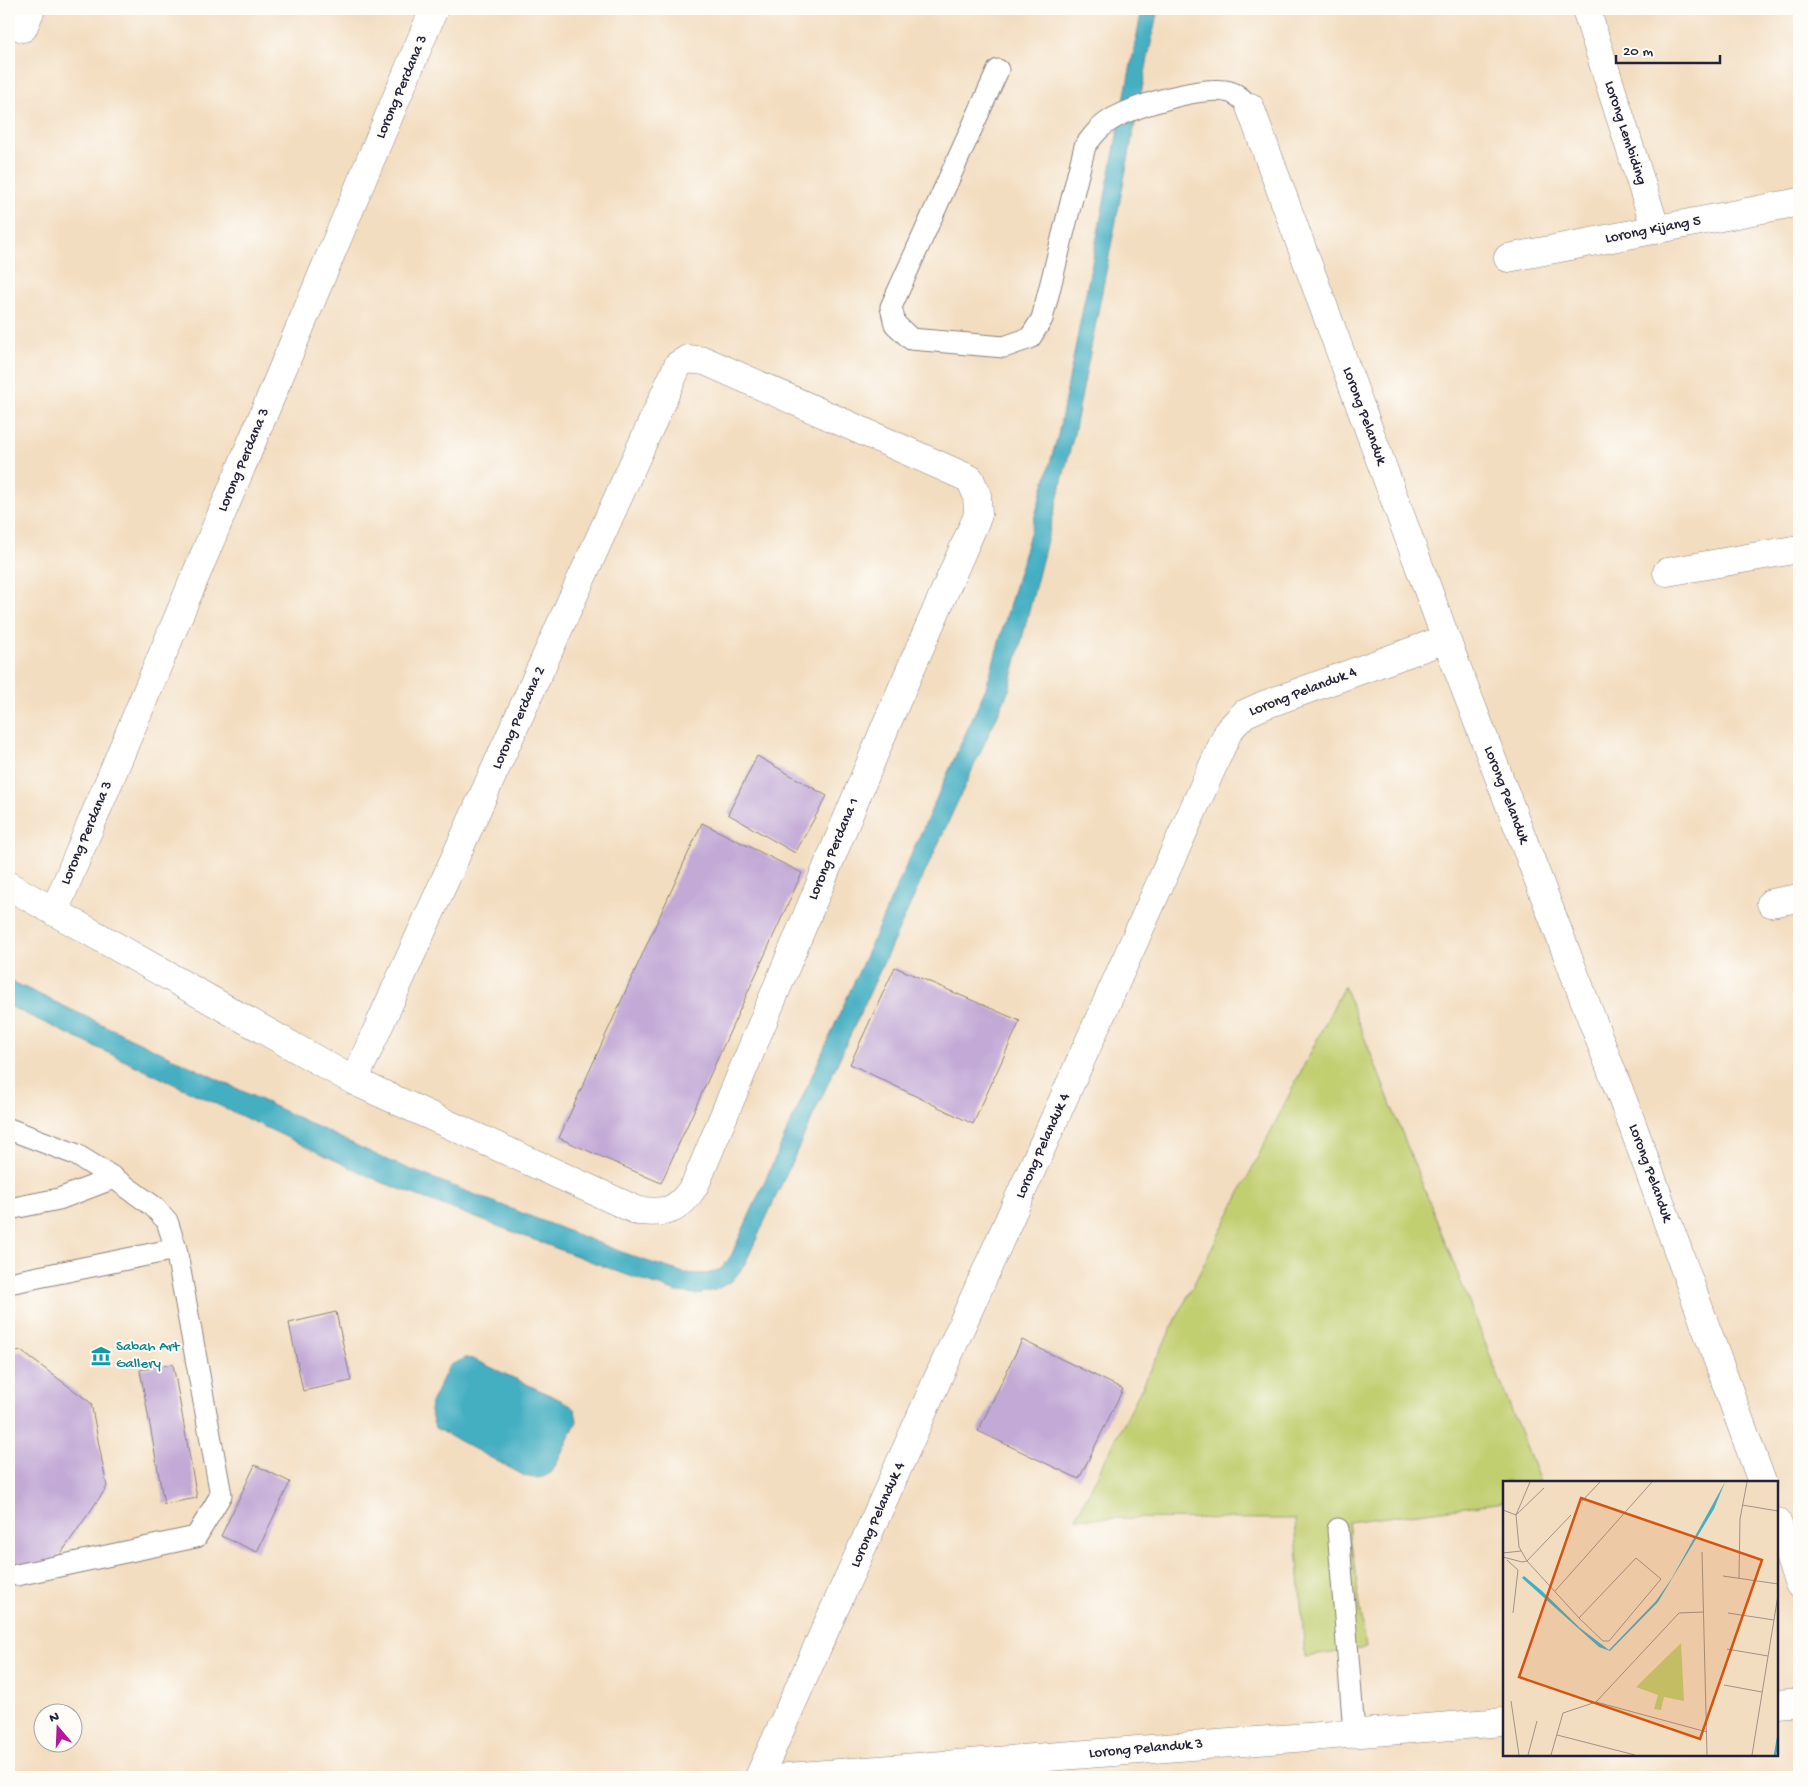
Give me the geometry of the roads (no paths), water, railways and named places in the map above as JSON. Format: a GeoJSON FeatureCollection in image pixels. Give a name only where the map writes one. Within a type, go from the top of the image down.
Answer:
{"type":"FeatureCollection","features":[{"type":"Feature","properties":{"kind":"street","name":"Lorong Perdana 3"},"geometry":{"type":"LineString","coordinates":[[54,912],[434,9]]}},
{"type":"Feature","properties":{"kind":"street","name":"Lorong Lembiding"},"geometry":{"type":"LineString","coordinates":[[1586,9],[1656,230]]}},
{"type":"Feature","properties":{"kind":"street","name":"Lorong Pelanduk"},"geometry":{"type":"LineString","coordinates":[[1250,107],[1446,639],[1632,1124],[1762,1481]]}},
{"type":"Feature","properties":{"kind":"street","name":"Lorong Kijang 5"},"geometry":{"type":"LineString","coordinates":[[1508,258],[1799,202]]}},
{"type":"Feature","properties":{"kind":"street","name":"Lorong Perdana 2"},"geometry":{"type":"LineString","coordinates":[[354,1081],[678,366],[688,359],[705,361],[970,479],[977,495],[978,515]]}},
{"type":"Feature","properties":{"kind":"street","name":"Lorong Perdana 1"},"geometry":{"type":"LineString","coordinates":[[9,886],[354,1081],[638,1210],[663,1213],[682,1204],[694,1185],[887,722],[978,515]]}},
{"type":"Feature","properties":{"kind":"street"},"geometry":{"type":"LineString","coordinates":[[1666,572],[1799,550]]}},
{"type":"Feature","properties":{"kind":"street","name":"Lorong Pelanduk 4"},"geometry":{"type":"LineString","coordinates":[[772,1776],[1229,730],[1244,714],[1264,705],[1446,639]]}},
{"type":"Feature","properties":{"kind":"street"},"geometry":{"type":"LineString","coordinates":[[1771,903],[1799,898]]}},
{"type":"Feature","properties":{"kind":"street"},"geometry":{"type":"LineString","coordinates":[[1778,1525],[1799,1584]]}},
{"type":"Feature","properties":{"kind":"street"},"geometry":{"type":"LineString","coordinates":[[1778,1704],[1799,1702]]}},
{"type":"Feature","properties":{"kind":"street","name":"Lorong Pelanduk 3"},"geometry":{"type":"LineString","coordinates":[[772,1776],[1503,1722]]}},
{"type":"Feature","properties":{"kind":"lane"},"geometry":{"type":"LineString","coordinates":[[998,70],[891,307],[895,324],[912,339],[1004,348],[1030,338],[1042,319],[1085,146],[1098,129],[1116,117],[1158,101],[1209,90],[1226,91],[1241,97],[1250,107]]}},
{"type":"Feature","properties":{"kind":"lane"},"geometry":{"type":"LineString","coordinates":[[9,1130],[75,1154],[114,1178],[153,1206],[167,1221],[176,1249],[221,1495],[196,1537],[17,1575]]}},
{"type":"Feature","properties":{"kind":"lane"},"geometry":{"type":"LineString","coordinates":[[9,1209],[59,1199],[114,1178]]}},
{"type":"Feature","properties":{"kind":"lane"},"geometry":{"type":"LineString","coordinates":[[9,1282],[176,1249]]}},
{"type":"Feature","properties":{"kind":"lane"},"geometry":{"type":"LineString","coordinates":[[1338,1529],[1354,1732]]}},
{"type":"Feature","properties":{"kind":"water"},"geometry":{"type":"Polygon","coordinates":[[[1142,9],[1158,9],[1074,434],[1009,690],[744,1266],[732,1281],[715,1290],[697,1294],[677,1292],[381,1182],[9,1006],[9,980],[389,1161],[637,1258],[684,1273],[706,1274],[721,1269],[731,1256],[986,688],[1058,435],[1142,9]]]}},
{"type":"Feature","properties":{"kind":"water"},"geometry":{"type":"Polygon","coordinates":[[[466,1358],[473,1359],[569,1404],[575,1410],[577,1421],[552,1472],[539,1478],[525,1476],[435,1428],[430,1411],[431,1403],[449,1366],[466,1358]]]}},
{"type":"Feature","properties":{"kind":"place","name":"Sabah Art Gallery"},"geometry":{"type":"Point","coordinates":[101,1356]}}]}
